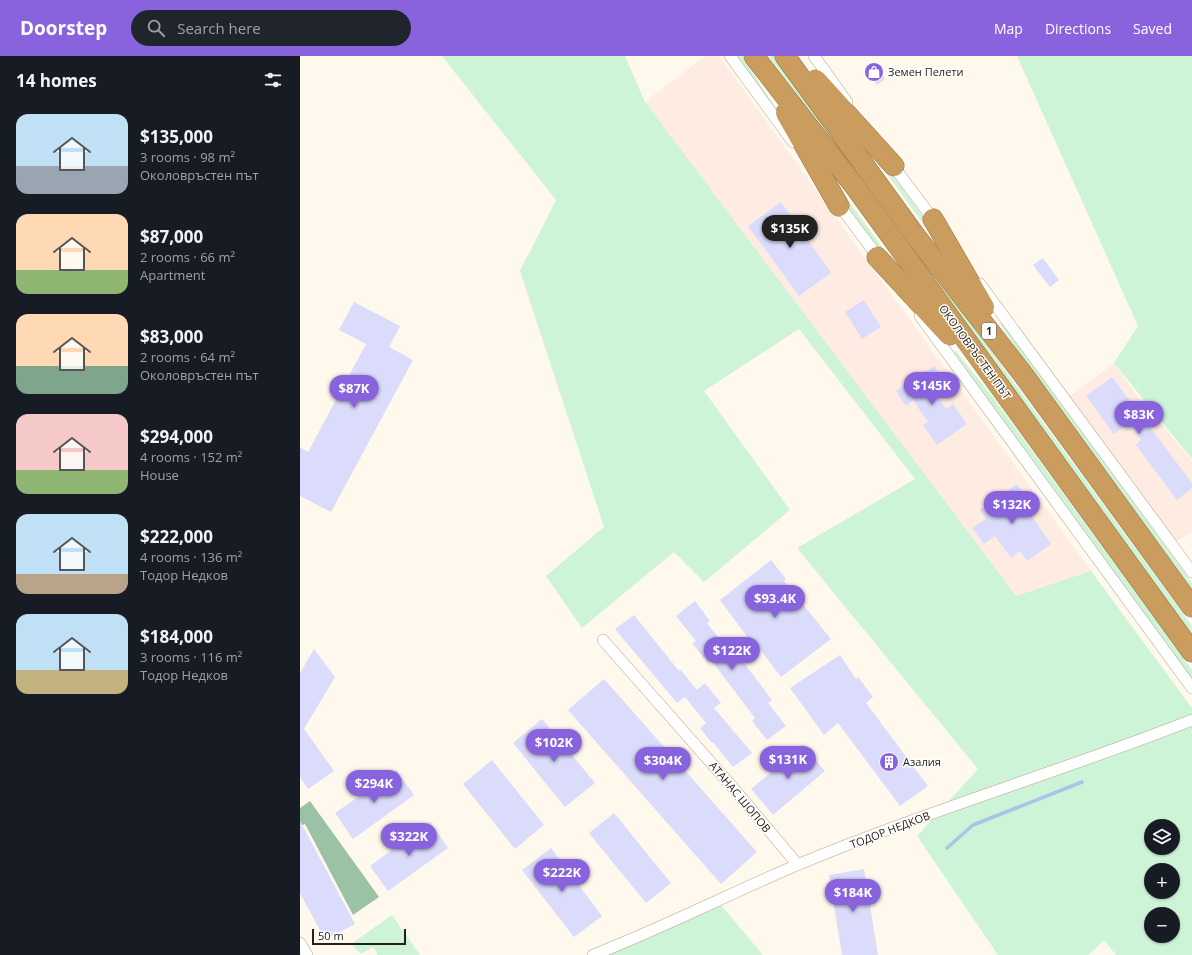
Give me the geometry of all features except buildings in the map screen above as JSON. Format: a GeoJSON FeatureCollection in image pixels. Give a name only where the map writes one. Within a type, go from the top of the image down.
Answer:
{"type":"FeatureCollection","features":[{"type":"Feature","properties":{"kind":"highway"},"geometry":{"type":"LineString","coordinates":[[754,56],[839,206]]}},
{"type":"Feature","properties":{"kind":"highway","name":"ОКОЛОВРЪСТЕН ПЪТ"},"geometry":{"type":"LineString","coordinates":[[754,56],[856,188],[1192,652]]}},
{"type":"Feature","properties":{"kind":"highway","name":"ОКОЛОВРЪСТЕН ПЪТ"},"geometry":{"type":"LineString","coordinates":[[784,56],[914,234],[1022,373],[1192,607]]}},
{"type":"Feature","properties":{"kind":"highway"},"geometry":{"type":"LineString","coordinates":[[794,56],[894,166]]}},
{"type":"Feature","properties":{"kind":"highway"},"geometry":{"type":"LineString","coordinates":[[933,219],[1022,373]]}},
{"type":"Feature","properties":{"kind":"highway"},"geometry":{"type":"LineString","coordinates":[[877,257],[1010,400]]}},
{"type":"Feature","properties":{"kind":"street"},"geometry":{"type":"LineString","coordinates":[[730,56],[1192,688]]}},
{"type":"Feature","properties":{"kind":"street"},"geometry":{"type":"LineString","coordinates":[[814,56],[1192,572]]}},
{"type":"Feature","properties":{"kind":"street","name":"АТАНАС ШОПОВ"},"geometry":{"type":"LineString","coordinates":[[603,640],[719,772],[798,865]]}},
{"type":"Feature","properties":{"kind":"street","name":"ТОДОР НЕДКОВ"},"geometry":{"type":"LineString","coordinates":[[593,955],[798,865],[1192,720]]}},
{"type":"Feature","properties":{"kind":"street"},"geometry":{"type":"LineString","coordinates":[[300,943],[307,955]]}},
{"type":"Feature","properties":{"kind":"shaded area"},"geometry":{"type":"Polygon","coordinates":[[[706,56],[718,56],[722,60],[1091,571],[1016,596],[645,102],[706,56]]]}},
{"type":"Feature","properties":{"kind":"shaded area"},"geometry":{"type":"Polygon","coordinates":[[[1114,363],[1137,396],[1192,461],[1192,532],[1175,542],[1070,396],[1114,363]]]}},
{"type":"Feature","properties":{"kind":"green space"},"geometry":{"type":"Polygon","coordinates":[[[442,56],[625,56],[645,102],[1016,596],[1091,571],[1192,708],[1192,955],[1116,955],[1104,940],[1088,955],[998,955],[917,836],[978,769],[797,548],[915,479],[799,329],[704,391],[790,510],[704,582],[674,552],[582,628],[546,576],[604,527],[520,271],[556,200],[442,56]]]}},
{"type":"Feature","properties":{"kind":"green space"},"geometry":{"type":"Polygon","coordinates":[[[736,56],[742,56],[779,114],[736,56]]]}},
{"type":"Feature","properties":{"kind":"green space"},"geometry":{"type":"Polygon","coordinates":[[[769,56],[775,56],[1192,626],[1192,635],[769,56]]]}},
{"type":"Feature","properties":{"kind":"green space"},"geometry":{"type":"Polygon","coordinates":[[[1017,56],[1192,56],[1192,459],[1114,363],[1138,326],[1017,56]]]}},
{"type":"Feature","properties":{"kind":"green space"},"geometry":{"type":"Polygon","coordinates":[[[866,145],[891,174],[914,205],[936,236],[956,269],[866,145]]]}},
{"type":"Feature","properties":{"kind":"green space"},"geometry":{"type":"Polygon","coordinates":[[[829,174],[914,291],[890,264],[868,235],[827,175],[829,174]]]}},
{"type":"Feature","properties":{"kind":"green space"},"geometry":{"type":"Polygon","coordinates":[[[1002,323],[1192,583],[1192,591],[1024,360],[1000,324],[1002,323]]]}},
{"type":"Feature","properties":{"kind":"green space"},"geometry":{"type":"Polygon","coordinates":[[[956,351],[995,400],[1192,670],[1192,678],[954,352],[956,351]]]}},
{"type":"Feature","properties":{"kind":"green space"},"geometry":{"type":"Polygon","coordinates":[[[310,801],[379,897],[353,915],[305,824],[300,826],[300,808],[310,801]]]}},
{"type":"Feature","properties":{"kind":"green space"},"geometry":{"type":"Polygon","coordinates":[[[720,904],[763,955],[605,955],[720,904]]]}},
{"type":"Feature","properties":{"kind":"green space"},"geometry":{"type":"Polygon","coordinates":[[[392,915],[420,955],[378,955],[373,947],[361,954],[351,944],[392,915]]]}},
{"type":"Feature","properties":{"kind":"waterway"},"geometry":{"type":"LineString","coordinates":[[947,848],[973,825],[1082,782]]}},
{"type":"Feature","properties":{"kind":"place","name":"Земен Пелети"},"geometry":{"type":"Point","coordinates":[874,72]}},
{"type":"Feature","properties":{"kind":"place","name":"Азалия"},"geometry":{"type":"Point","coordinates":[889,762]}}]}
